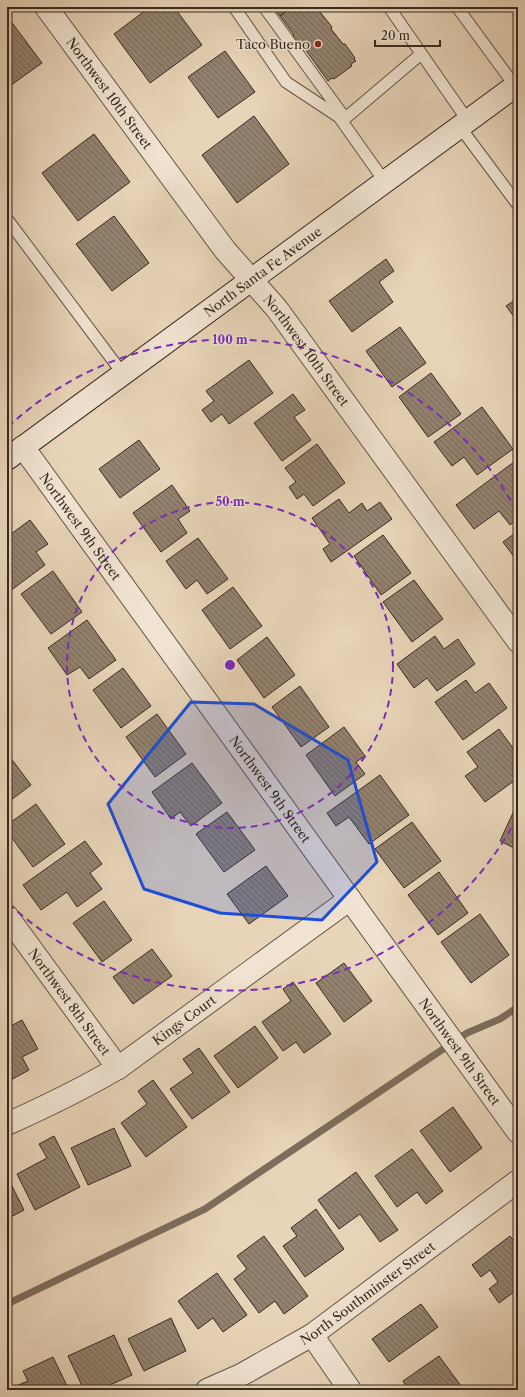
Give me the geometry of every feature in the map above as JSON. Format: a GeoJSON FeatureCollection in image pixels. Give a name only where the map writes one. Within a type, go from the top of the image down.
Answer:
{"type":"FeatureCollection","features":[{"type":"Feature","properties":{"kind":"street","name":"Northwest 10th Street"},"geometry":{"type":"LineString","coordinates":[[46,7],[225,250],[277,309],[518,641]]}},
{"type":"Feature","properties":{"kind":"street","name":"North Santa Fe Avenue"},"geometry":{"type":"LineString","coordinates":[[12,452],[122,374],[517,85]]}},
{"type":"Feature","properties":{"kind":"street","name":"Northwest 9th Street"},"geometry":{"type":"LineString","coordinates":[[12,452],[350,899],[518,1132]]}},
{"type":"Feature","properties":{"kind":"street","name":"Kings Court"},"geometry":{"type":"LineString","coordinates":[[7,1124],[53,1103],[118,1068],[350,899]]}},
{"type":"Feature","properties":{"kind":"street","name":"Northwest 8th Street"},"geometry":{"type":"LineString","coordinates":[[7,916],[118,1068]]}},
{"type":"Feature","properties":{"kind":"street","name":"North Southminster Street"},"geometry":{"type":"LineString","coordinates":[[208,1390],[241,1374],[312,1335],[518,1181]]}},
{"type":"Feature","properties":{"kind":"street"},"geometry":{"type":"LineString","coordinates":[[312,1335],[350,1390]]}},
{"type":"Feature","properties":{"kind":"lane"},"geometry":{"type":"LineString","coordinates":[[234,7],[286,82],[344,120]]}},
{"type":"Feature","properties":{"kind":"lane"},"geometry":{"type":"LineString","coordinates":[[264,7],[344,120],[385,182]]}},
{"type":"Feature","properties":{"kind":"lane"},"geometry":{"type":"LineString","coordinates":[[388,7],[421,54],[464,124],[518,206]]}},
{"type":"Feature","properties":{"kind":"lane"},"geometry":{"type":"LineString","coordinates":[[457,7],[517,85]]}},
{"type":"Feature","properties":{"kind":"lane"},"geometry":{"type":"LineString","coordinates":[[344,120],[421,54]]}},
{"type":"Feature","properties":{"kind":"lane"},"geometry":{"type":"LineString","coordinates":[[7,219],[122,374]]}},
{"type":"Feature","properties":{"kind":"highlighted area"},"geometry":{"type":"Polygon","coordinates":[[[191,702],[254,704],[348,760],[377,862],[322,920],[220,913],[144,889],[108,804],[191,702]]]}},
{"type":"Feature","properties":{"kind":"building"},"geometry":{"type":"Polygon","coordinates":[[[150,7],[174,7],[202,45],[150,83],[114,34],[150,7]]]}},
{"type":"Feature","properties":{"kind":"building"},"geometry":{"type":"Polygon","coordinates":[[[273,7],[288,7],[289,9],[280,16],[273,7]]]}},
{"type":"Feature","properties":{"kind":"building","name":"Taco Bueno"},"geometry":{"type":"Polygon","coordinates":[[[292,7],[316,7],[332,27],[331,29],[343,44],[345,44],[355,58],[354,59],[356,61],[351,64],[352,66],[334,79],[332,78],[328,81],[305,49],[300,52],[289,38],[294,35],[280,16],[292,7]]]}},
{"type":"Feature","properties":{"kind":"building"},"geometry":{"type":"Polygon","coordinates":[[[7,16],[42,63],[7,88],[7,16]]]}},
{"type":"Feature","properties":{"kind":"building"},"geometry":{"type":"Polygon","coordinates":[[[225,51],[255,92],[218,118],[188,77],[225,51]]]}},
{"type":"Feature","properties":{"kind":"building"},"geometry":{"type":"Polygon","coordinates":[[[254,116],[289,164],[237,203],[202,155],[254,116]]]}},
{"type":"Feature","properties":{"kind":"building"},"geometry":{"type":"Polygon","coordinates":[[[94,134],[130,182],[78,221],[42,173],[94,134]]]}},
{"type":"Feature","properties":{"kind":"building"},"geometry":{"type":"Polygon","coordinates":[[[114,216],[149,263],[112,291],[76,244],[114,216]]]}},
{"type":"Feature","properties":{"kind":"building"},"geometry":{"type":"Polygon","coordinates":[[[386,259],[394,271],[379,282],[393,302],[352,332],[329,301],[386,259]]]}},
{"type":"Feature","properties":{"kind":"building"},"geometry":{"type":"Polygon","coordinates":[[[518,298],[518,322],[506,306],[518,298]]]}},
{"type":"Feature","properties":{"kind":"building"},"geometry":{"type":"Polygon","coordinates":[[[400,327],[426,363],[392,387],[366,351],[400,327]]]}},
{"type":"Feature","properties":{"kind":"building"},"geometry":{"type":"Polygon","coordinates":[[[249,360],[273,393],[229,424],[222,414],[211,422],[202,410],[214,401],[206,391],[249,360]]]}},
{"type":"Feature","properties":{"kind":"building"},"geometry":{"type":"Polygon","coordinates":[[[431,373],[461,414],[428,437],[399,397],[431,373]]]}},
{"type":"Feature","properties":{"kind":"building"},"geometry":{"type":"Polygon","coordinates":[[[293,394],[305,410],[294,417],[311,440],[282,461],[254,423],[293,394]]]}},
{"type":"Feature","properties":{"kind":"building"},"geometry":{"type":"Polygon","coordinates":[[[482,407],[513,449],[477,475],[464,457],[452,466],[434,442],[482,407]]]}},
{"type":"Feature","properties":{"kind":"building"},"geometry":{"type":"Polygon","coordinates":[[[139,440],[160,469],[120,498],[99,469],[139,440]]]}},
{"type":"Feature","properties":{"kind":"building"},"geometry":{"type":"Polygon","coordinates":[[[317,444],[345,483],[313,506],[304,494],[297,499],[289,487],[296,482],[285,468],[317,444]]]}},
{"type":"Feature","properties":{"kind":"building"},"geometry":{"type":"Polygon","coordinates":[[[518,459],[518,519],[510,525],[499,511],[474,529],[456,505],[518,459]]]}},
{"type":"Feature","properties":{"kind":"building"},"geometry":{"type":"Polygon","coordinates":[[[172,485],[190,511],[178,519],[187,533],[161,552],[133,513],[172,485]]]}},
{"type":"Feature","properties":{"kind":"building"},"geometry":{"type":"Polygon","coordinates":[[[339,499],[349,513],[362,503],[367,511],[380,502],[392,519],[331,562],[323,549],[330,544],[312,518],[339,499]]]}},
{"type":"Feature","properties":{"kind":"building"},"geometry":{"type":"Polygon","coordinates":[[[30,520],[48,544],[36,552],[45,565],[10,591],[7,587],[7,537],[30,520]]]}},
{"type":"Feature","properties":{"kind":"building"},"geometry":{"type":"Polygon","coordinates":[[[518,531],[518,562],[503,542],[518,531]]]}},
{"type":"Feature","properties":{"kind":"building"},"geometry":{"type":"Polygon","coordinates":[[[383,535],[411,573],[381,595],[354,556],[383,535]]]}},
{"type":"Feature","properties":{"kind":"building"},"geometry":{"type":"Polygon","coordinates":[[[198,538],[228,579],[207,594],[197,580],[186,589],[166,561],[198,538]]]}},
{"type":"Feature","properties":{"kind":"building"},"geometry":{"type":"Polygon","coordinates":[[[53,571],[82,612],[51,634],[21,594],[53,571]]]}},
{"type":"Feature","properties":{"kind":"building"},"geometry":{"type":"Polygon","coordinates":[[[414,580],[443,619],[412,642],[383,602],[414,580]]]}},
{"type":"Feature","properties":{"kind":"building"},"geometry":{"type":"Polygon","coordinates":[[[233,587],[262,626],[230,649],[202,610],[233,587]]]}},
{"type":"Feature","properties":{"kind":"building"},"geometry":{"type":"Polygon","coordinates":[[[87,620],[116,660],[89,679],[80,667],[67,675],[48,648],[87,620]]]}},
{"type":"Feature","properties":{"kind":"building"},"geometry":{"type":"Polygon","coordinates":[[[435,636],[444,649],[458,639],[475,664],[437,691],[427,678],[414,688],[397,664],[435,636]]]}},
{"type":"Feature","properties":{"kind":"building"},"geometry":{"type":"Polygon","coordinates":[[[267,637],[295,675],[264,698],[237,660],[267,637]]]}},
{"type":"Feature","properties":{"kind":"building"},"geometry":{"type":"Polygon","coordinates":[[[123,668],[151,706],[121,728],[93,690],[123,668]]]}},
{"type":"Feature","properties":{"kind":"building"},"geometry":{"type":"Polygon","coordinates":[[[466,680],[475,693],[489,683],[507,708],[463,740],[435,702],[466,680]]]}},
{"type":"Feature","properties":{"kind":"building"},"geometry":{"type":"Polygon","coordinates":[[[300,686],[329,727],[301,747],[272,707],[300,686]]]}},
{"type":"Feature","properties":{"kind":"building"},"geometry":{"type":"Polygon","coordinates":[[[157,714],[186,754],[155,777],[126,737],[157,714]]]}},
{"type":"Feature","properties":{"kind":"building"},"geometry":{"type":"Polygon","coordinates":[[[344,727],[365,756],[356,762],[365,774],[335,796],[306,755],[344,727]]]}},
{"type":"Feature","properties":{"kind":"building"},"geometry":{"type":"Polygon","coordinates":[[[499,729],[518,755],[518,778],[485,802],[465,776],[478,767],[467,752],[499,729]]]}},
{"type":"Feature","properties":{"kind":"building"},"geometry":{"type":"Polygon","coordinates":[[[7,753],[31,785],[7,803],[7,753]]]}},
{"type":"Feature","properties":{"kind":"building"},"geometry":{"type":"Polygon","coordinates":[[[192,763],[222,803],[191,826],[180,812],[171,819],[152,792],[192,763]]]}},
{"type":"Feature","properties":{"kind":"building"},"geometry":{"type":"Polygon","coordinates":[[[380,775],[409,815],[369,844],[349,817],[336,826],[327,813],[380,775]]]}},
{"type":"Feature","properties":{"kind":"building"},"geometry":{"type":"Polygon","coordinates":[[[518,802],[518,850],[500,841],[518,802]]]}},
{"type":"Feature","properties":{"kind":"building"},"geometry":{"type":"Polygon","coordinates":[[[36,804],[65,844],[33,867],[7,831],[7,825],[36,804]]]}},
{"type":"Feature","properties":{"kind":"building"},"geometry":{"type":"Polygon","coordinates":[[[227,812],[255,850],[224,872],[196,834],[227,812]]]}},
{"type":"Feature","properties":{"kind":"building"},"geometry":{"type":"Polygon","coordinates":[[[412,822],[441,861],[404,888],[375,849],[412,822]]]}},
{"type":"Feature","properties":{"kind":"building"},"geometry":{"type":"Polygon","coordinates":[[[85,841],[102,864],[90,873],[102,889],[77,907],[67,892],[41,910],[23,885],[85,841]]]}},
{"type":"Feature","properties":{"kind":"building"},"geometry":{"type":"Polygon","coordinates":[[[266,866],[288,896],[249,924],[227,894],[266,866]]]}},
{"type":"Feature","properties":{"kind":"building"},"geometry":{"type":"Polygon","coordinates":[[[439,872],[468,913],[438,935],[408,895],[439,872]]]}},
{"type":"Feature","properties":{"kind":"building"},"geometry":{"type":"Polygon","coordinates":[[[104,901],[132,940],[102,962],[73,923],[104,901]]]}},
{"type":"Feature","properties":{"kind":"building"},"geometry":{"type":"Polygon","coordinates":[[[480,914],[509,955],[471,983],[441,942],[480,914]]]}},
{"type":"Feature","properties":{"kind":"building"},"geometry":{"type":"Polygon","coordinates":[[[152,949],[172,976],[133,1004],[113,977],[152,949]]]}},
{"type":"Feature","properties":{"kind":"building"},"geometry":{"type":"Polygon","coordinates":[[[344,963],[372,1001],[344,1022],[316,983],[344,963]]]}},
{"type":"Feature","properties":{"kind":"building"},"geometry":{"type":"Polygon","coordinates":[[[293,982],[331,1034],[304,1053],[296,1042],[283,1051],[262,1022],[291,1001],[283,989],[293,982]]]}},
{"type":"Feature","properties":{"kind":"building"},"geometry":{"type":"Polygon","coordinates":[[[22,1020],[38,1049],[22,1057],[29,1070],[7,1082],[7,1028],[22,1020]]]}},
{"type":"Feature","properties":{"kind":"building"},"geometry":{"type":"Polygon","coordinates":[[[255,1026],[278,1058],[238,1088],[214,1056],[255,1026]]]}},
{"type":"Feature","properties":{"kind":"building"},"geometry":{"type":"Polygon","coordinates":[[[199,1048],[230,1092],[192,1119],[170,1089],[193,1073],[183,1059],[199,1048]]]}},
{"type":"Feature","properties":{"kind":"building"},"geometry":{"type":"Polygon","coordinates":[[[153,1080],[187,1127],[146,1157],[121,1123],[147,1104],[138,1091],[153,1080]]]}},
{"type":"Feature","properties":{"kind":"building"},"geometry":{"type":"Polygon","coordinates":[[[453,1107],[482,1148],[450,1172],[420,1131],[453,1107]]]}},
{"type":"Feature","properties":{"kind":"building"},"geometry":{"type":"Polygon","coordinates":[[[114,1128],[131,1166],[88,1185],[71,1148],[114,1128]]]}},
{"type":"Feature","properties":{"kind":"building"},"geometry":{"type":"Polygon","coordinates":[[[54,1136],[80,1187],[35,1210],[17,1174],[47,1158],[39,1144],[54,1136]]]}},
{"type":"Feature","properties":{"kind":"building"},"geometry":{"type":"Polygon","coordinates":[[[412,1149],[443,1191],[426,1204],[417,1192],[397,1207],[375,1176],[412,1149]]]}},
{"type":"Feature","properties":{"kind":"building"},"geometry":{"type":"Polygon","coordinates":[[[356,1172],[398,1230],[380,1242],[360,1214],[339,1229],[318,1200],[356,1172]]]}},
{"type":"Feature","properties":{"kind":"building"},"geometry":{"type":"Polygon","coordinates":[[[7,1176],[24,1210],[7,1219],[7,1176]]]}},
{"type":"Feature","properties":{"kind":"building"},"geometry":{"type":"Polygon","coordinates":[[[316,1209],[344,1249],[305,1277],[283,1246],[297,1236],[291,1228],[316,1209]]]}},
{"type":"Feature","properties":{"kind":"building"},"geometry":{"type":"Polygon","coordinates":[[[264,1236],[308,1296],[284,1314],[275,1301],[259,1313],[234,1279],[247,1269],[237,1256],[264,1236]]]}},
{"type":"Feature","properties":{"kind":"building"},"geometry":{"type":"Polygon","coordinates":[[[510,1236],[518,1247],[518,1289],[499,1303],[489,1289],[498,1282],[490,1270],[481,1277],[472,1265],[510,1236]]]}},
{"type":"Feature","properties":{"kind":"building"},"geometry":{"type":"Polygon","coordinates":[[[217,1273],[247,1315],[223,1332],[213,1318],[198,1329],[178,1301],[217,1273]]]}},
{"type":"Feature","properties":{"kind":"building"},"geometry":{"type":"Polygon","coordinates":[[[421,1304],[438,1327],[389,1362],[372,1339],[421,1304]]]}},
{"type":"Feature","properties":{"kind":"building"},"geometry":{"type":"Polygon","coordinates":[[[171,1318],[186,1351],[144,1371],[128,1339],[171,1318]]]}},
{"type":"Feature","properties":{"kind":"building"},"geometry":{"type":"Polygon","coordinates":[[[114,1335],[132,1375],[99,1390],[84,1390],[68,1356],[114,1335]]]}},
{"type":"Feature","properties":{"kind":"building"},"geometry":{"type":"Polygon","coordinates":[[[439,1356],[464,1390],[409,1390],[403,1381],[439,1356]]]}},
{"type":"Feature","properties":{"kind":"building"},"geometry":{"type":"Polygon","coordinates":[[[53,1357],[69,1390],[15,1390],[14,1387],[28,1381],[23,1371],[53,1357]]]}},
{"type":"Feature","properties":{"kind":"waterway"},"geometry":{"type":"LineString","coordinates":[[7,1304],[205,1209],[467,1033],[500,1019],[518,1007]]}},
{"type":"Feature","properties":{"kind":"place","name":"Taco Bueno"},"geometry":{"type":"Point","coordinates":[318,44]}}]}
